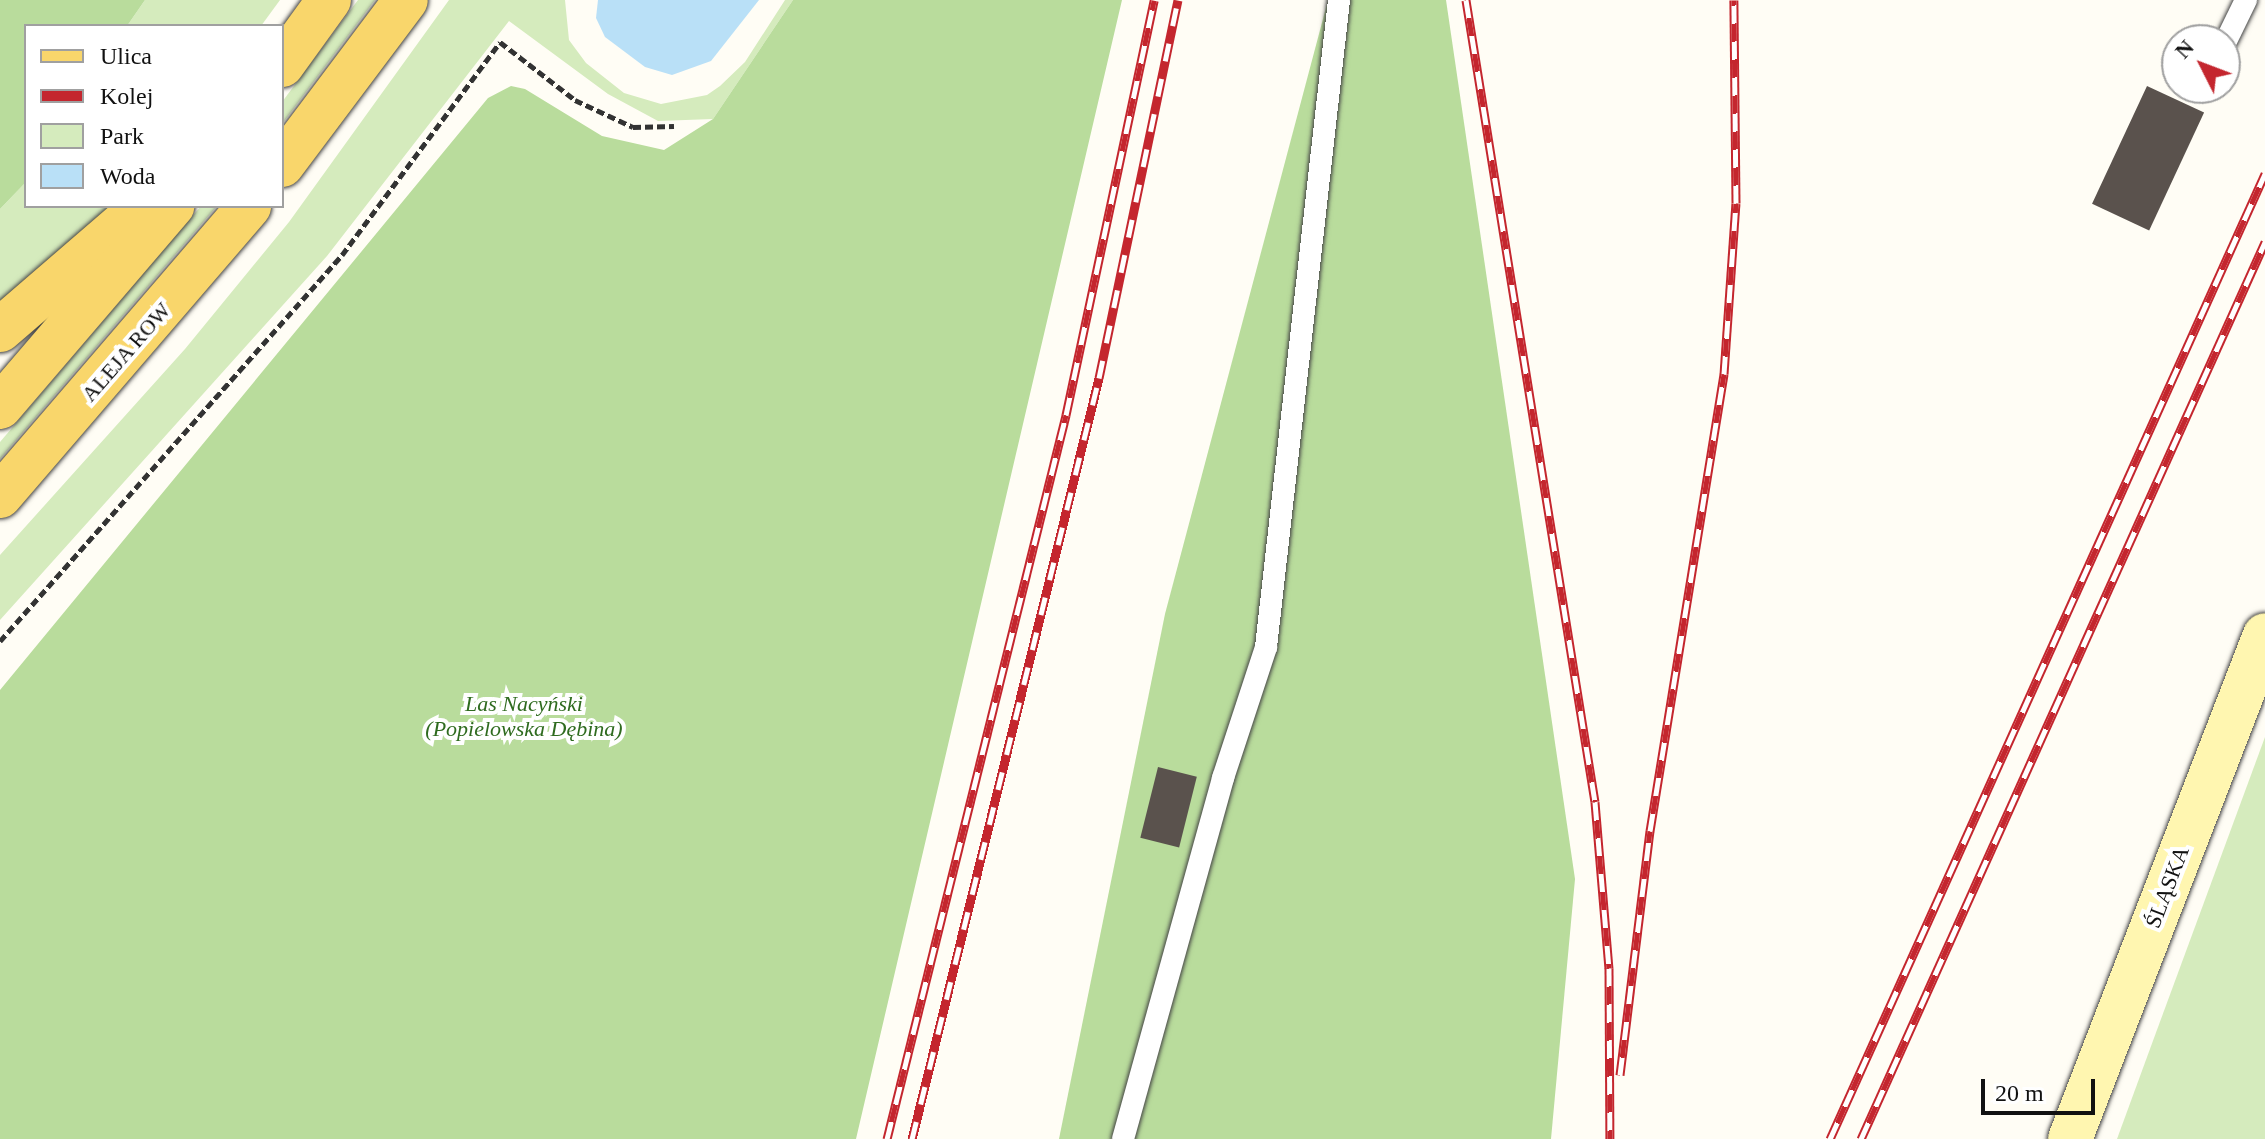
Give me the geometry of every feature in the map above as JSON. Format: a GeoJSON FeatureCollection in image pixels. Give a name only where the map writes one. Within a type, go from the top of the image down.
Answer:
{"type":"FeatureCollection","features":[{"type":"Feature","properties":{"kind":"main road"},"geometry":{"type":"LineString","coordinates":[[284,62],[329,0]]}},
{"type":"Feature","properties":{"kind":"main road"},"geometry":{"type":"LineString","coordinates":[[284,162],[406,0]]}},
{"type":"Feature","properties":{"kind":"main road"},"geometry":{"type":"LineString","coordinates":[[0,330],[142,208]]}},
{"type":"Feature","properties":{"kind":"main road"},"geometry":{"type":"LineString","coordinates":[[0,407],[170,208]]}},
{"type":"Feature","properties":{"kind":"main road","name":"ALEJA ROW"},"geometry":{"type":"LineString","coordinates":[[0,496],[247,208]]}},
{"type":"Feature","properties":{"kind":"street","name":"ŚLĄSKA"},"geometry":{"type":"LineString","coordinates":[[2070,1139],[2265,635]]}},
{"type":"Feature","properties":{"kind":"lane"},"geometry":{"type":"LineString","coordinates":[[1123,1139],[1214,807],[1266,647],[1339,0]]}},
{"type":"Feature","properties":{"kind":"lane"},"geometry":{"type":"LineString","coordinates":[[2234,24],[2246,0]]}},
{"type":"Feature","properties":{"kind":"path"},"geometry":{"type":"LineString","coordinates":[[0,641],[342,255],[500,42],[575,100],[633,127],[674,126]]}},
{"type":"Feature","properties":{"kind":"green space"},"geometry":{"type":"Polygon","coordinates":[[[0,0],[145,0],[128,24],[24,24],[24,184],[0,209],[0,0]]]}},
{"type":"Feature","properties":{"kind":"green space"},"geometry":{"type":"Polygon","coordinates":[[[145,0],[280,0],[262,24],[128,24],[145,0]]]}},
{"type":"Feature","properties":{"kind":"green space"},"geometry":{"type":"Polygon","coordinates":[[[358,0],[375,0],[284,121],[284,99],[358,0]]]}},
{"type":"Feature","properties":{"kind":"green space"},"geometry":{"type":"Polygon","coordinates":[[[449,0],[565,0],[569,40],[586,63],[624,93],[661,104],[707,95],[720,86],[745,62],[785,0],[793,0],[713,119],[658,121],[608,94],[509,21],[327,256],[0,620],[0,555],[185,349],[289,222],[449,0]]]}},
{"type":"Feature","properties":{"kind":"green space","name":"Las Nacyński (Popielowska Dębina)"},"geometry":{"type":"Polygon","coordinates":[[[793,0],[1122,0],[856,1139],[0,1139],[0,690],[488,98],[511,86],[525,89],[602,136],[664,150],[713,119],[793,0]]]}},
{"type":"Feature","properties":{"kind":"green space"},"geometry":{"type":"Polygon","coordinates":[[[1328,0],[1446,0],[1575,879],[1551,1139],[1059,1139],[1165,614],[1328,0]]]}},
{"type":"Feature","properties":{"kind":"green space"},"geometry":{"type":"Polygon","coordinates":[[[24,184],[24,208],[111,208],[0,309],[0,209],[24,184]]]}},
{"type":"Feature","properties":{"kind":"green space"},"geometry":{"type":"Polygon","coordinates":[[[199,208],[215,208],[0,459],[0,442],[199,208]]]}},
{"type":"Feature","properties":{"kind":"green space"},"geometry":{"type":"Polygon","coordinates":[[[2265,737],[2265,1139],[2117,1139],[2154,1038],[2265,737]]]}},
{"type":"Feature","properties":{"kind":"water"},"geometry":{"type":"Polygon","coordinates":[[[598,0],[759,0],[711,61],[672,75],[645,67],[605,37],[596,18],[598,0]]]}},
{"type":"Feature","properties":{"kind":"building"},"geometry":{"type":"Polygon","coordinates":[[[2147,86],[2161,93],[2161,104],[2186,104],[2204,113],[2149,230],[2092,204],[2147,86]]]}},
{"type":"Feature","properties":{"kind":"building"},"geometry":{"type":"Polygon","coordinates":[[[1158,767],[1197,777],[1179,848],[1140,838],[1158,767]]]}},
{"type":"Feature","properties":{"kind":"railway"},"geometry":{"type":"LineString","coordinates":[[887,1139],[1066,415],[1154,0]]}},
{"type":"Feature","properties":{"kind":"railway"},"geometry":{"type":"LineString","coordinates":[[912,1139],[1099,378],[1178,0]]}},
{"type":"Feature","properties":{"kind":"railway"},"geometry":{"type":"LineString","coordinates":[[1466,0],[1595,802],[1609,968],[1610,1139]]}},
{"type":"Feature","properties":{"kind":"railway"},"geometry":{"type":"LineString","coordinates":[[1620,1075],[1650,831],[1724,374],[1736,203],[1734,0]]}},
{"type":"Feature","properties":{"kind":"railway"},"geometry":{"type":"LineString","coordinates":[[1830,1139],[2265,174]]}},
{"type":"Feature","properties":{"kind":"railway"},"geometry":{"type":"LineString","coordinates":[[1861,1139],[2265,242]]}}]}
